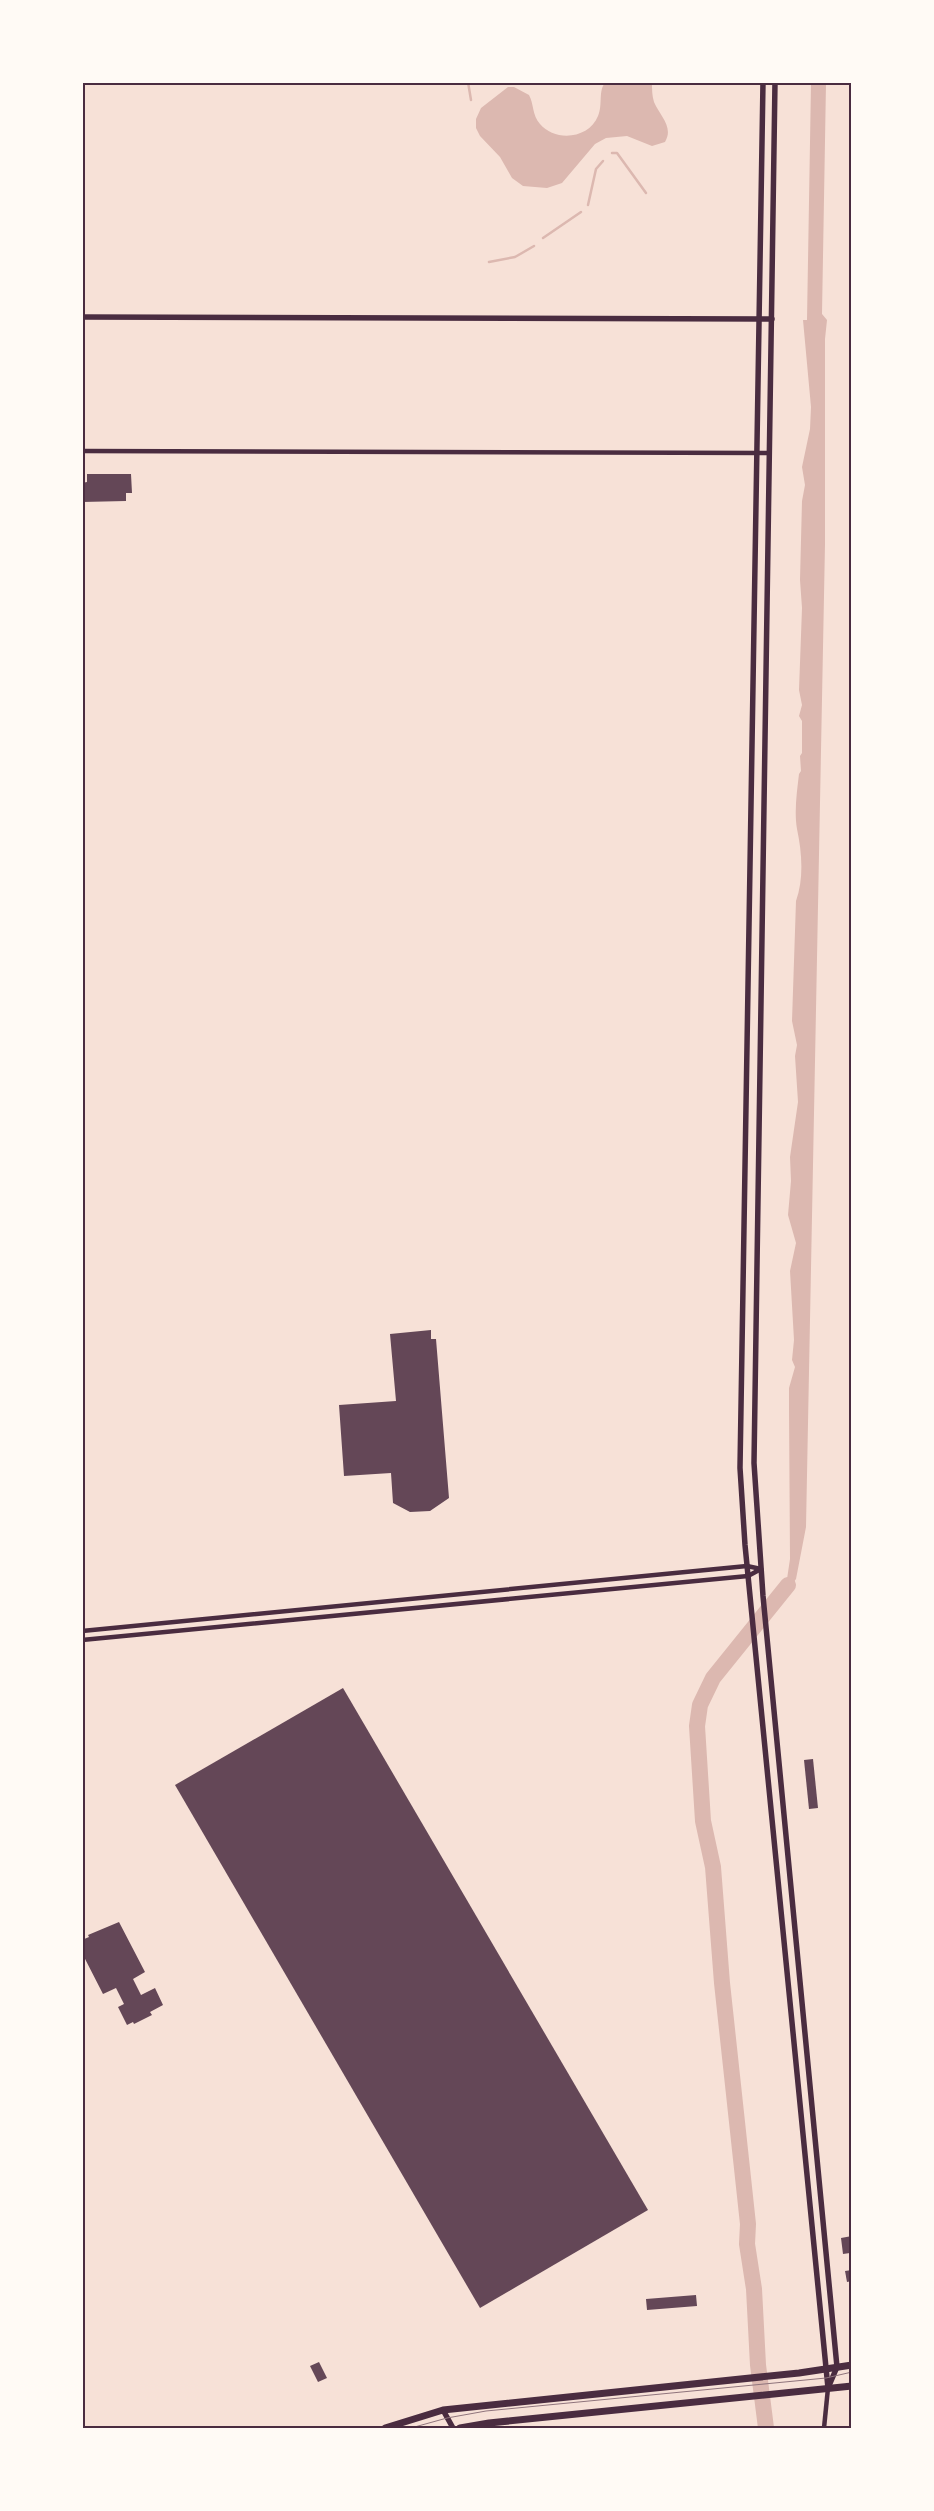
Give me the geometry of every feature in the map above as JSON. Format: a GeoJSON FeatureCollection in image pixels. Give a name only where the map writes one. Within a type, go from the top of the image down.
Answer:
{"type":"FeatureCollection","features":[{"type":"Feature","properties":{"kind":"main road"},"geometry":{"type":"LineString","coordinates":[[384,2428],[443,2410],[778,2376],[852,2365]]}},
{"type":"Feature","properties":{"kind":"main road"},"geometry":{"type":"LineString","coordinates":[[460,2428],[489,2422],[852,2386]]}},
{"type":"Feature","properties":{"kind":"street"},"geometry":{"type":"LineString","coordinates":[[763,82],[740,1424],[741,1477],[751,1608],[828,2388],[824,2428]]}},
{"type":"Feature","properties":{"kind":"street"},"geometry":{"type":"LineString","coordinates":[[775,82],[754,1431],[755,1501],[837,2367],[828,2388]]}},
{"type":"Feature","properties":{"kind":"street"},"geometry":{"type":"LineString","coordinates":[[82,316],[772,319]]}},
{"type":"Feature","properties":{"kind":"street"},"geometry":{"type":"LineString","coordinates":[[82,451],[769,453]]}},
{"type":"Feature","properties":{"kind":"street"},"geometry":{"type":"LineString","coordinates":[[82,1631],[747,1566],[761,1569]]}},
{"type":"Feature","properties":{"kind":"street"},"geometry":{"type":"LineString","coordinates":[[82,1640],[748,1576],[761,1569]]}},
{"type":"Feature","properties":{"kind":"street"},"geometry":{"type":"LineString","coordinates":[[443,2410],[453,2428]]}},
{"type":"Feature","properties":{"kind":"shaded area"},"geometry":{"type":"Polygon","coordinates":[[[605,83],[652,83],[654,102],[667,126],[668,131],[665,142],[652,146],[627,136],[606,138],[595,144],[562,183],[547,188],[523,186],[512,178],[500,157],[480,136],[476,128],[476,119],[481,108],[508,87],[514,87],[529,95],[536,117],[546,130],[554,134],[563,135],[580,133],[594,124],[598,116],[605,83]]]}},
{"type":"Feature","properties":{"kind":"shaded area"},"geometry":{"type":"Polygon","coordinates":[[[811,83],[826,83],[822,314],[827,320],[825,339],[825,544],[806,1527],[796,1579],[777,1605],[774,1593],[787,1579],[790,1559],[789,1388],[795,1367],[792,1360],[794,1340],[790,1271],[796,1243],[788,1215],[791,1181],[790,1157],[798,1102],[795,1056],[797,1045],[792,1021],[796,901],[799,893],[801,865],[796,801],[801,771],[800,756],[802,753],[802,721],[799,716],[802,705],[799,690],[802,608],[800,580],[802,501],[805,485],[802,467],[810,429],[811,407],[803,320],[807,320],[811,83]]]}},
{"type":"Feature","properties":{"kind":"building"},"geometry":{"type":"Polygon","coordinates":[[[87,474],[131,474],[132,493],[126,493],[126,501],[82,502],[82,483],[87,482],[87,474]]]}},
{"type":"Feature","properties":{"kind":"building"},"geometry":{"type":"Polygon","coordinates":[[[431,1330],[431,1339],[436,1339],[449,1498],[430,1511],[410,1512],[393,1503],[391,1473],[344,1476],[339,1405],[396,1401],[390,1334],[431,1330]]]}},
{"type":"Feature","properties":{"kind":"building"},"geometry":{"type":"Polygon","coordinates":[[[343,1688],[648,2210],[480,2308],[175,1785],[343,1688]]]}},
{"type":"Feature","properties":{"kind":"building"},"geometry":{"type":"Polygon","coordinates":[[[813,1759],[818,1808],[809,1809],[804,1760],[813,1759]]]}},
{"type":"Feature","properties":{"kind":"building"},"geometry":{"type":"Polygon","coordinates":[[[119,1922],[145,1972],[133,1979],[141,1995],[155,1988],[163,2005],[150,2012],[152,2015],[134,2024],[133,2022],[127,2025],[118,2007],[124,2004],[116,1988],[103,1994],[82,1953],[82,1940],[89,1937],[88,1935],[119,1922]]]}},
{"type":"Feature","properties":{"kind":"building"},"geometry":{"type":"Polygon","coordinates":[[[852,2236],[852,2259],[850,2259],[850,2253],[843,2254],[841,2238],[852,2236]]]}},
{"type":"Feature","properties":{"kind":"building"},"geometry":{"type":"Polygon","coordinates":[[[852,2270],[852,2281],[847,2282],[845,2271],[852,2270]]]}},
{"type":"Feature","properties":{"kind":"building"},"geometry":{"type":"Polygon","coordinates":[[[696,2295],[697,2306],[647,2310],[646,2299],[696,2295]]]}},
{"type":"Feature","properties":{"kind":"building"},"geometry":{"type":"Polygon","coordinates":[[[319,2362],[327,2378],[318,2382],[310,2366],[319,2362]]]}},
{"type":"Feature","properties":{"kind":"waterway"},"geometry":{"type":"LineString","coordinates":[[468,82],[471,100]]}},
{"type":"Feature","properties":{"kind":"waterway"},"geometry":{"type":"LineString","coordinates":[[612,153],[617,153],[646,193]]}},
{"type":"Feature","properties":{"kind":"waterway"},"geometry":{"type":"LineString","coordinates":[[588,205],[596,169],[603,161]]}},
{"type":"Feature","properties":{"kind":"waterway"},"geometry":{"type":"LineString","coordinates":[[543,238],[581,212]]}},
{"type":"Feature","properties":{"kind":"waterway"},"geometry":{"type":"LineString","coordinates":[[489,262],[515,257],[534,246]]}},
{"type":"Feature","properties":{"kind":"waterway"},"geometry":{"type":"LineString","coordinates":[[766,2428],[758,2365],[754,2289],[747,2244],[748,2224],[722,1983],[713,1867],[703,1821],[697,1726],[700,1705],[713,1678],[788,1585]]}},
{"type":"Feature","properties":{"kind":"tram line"},"geometry":{"type":"LineString","coordinates":[[411,2428],[447,2418],[486,2411],[826,2378],[852,2372]]}}]}
